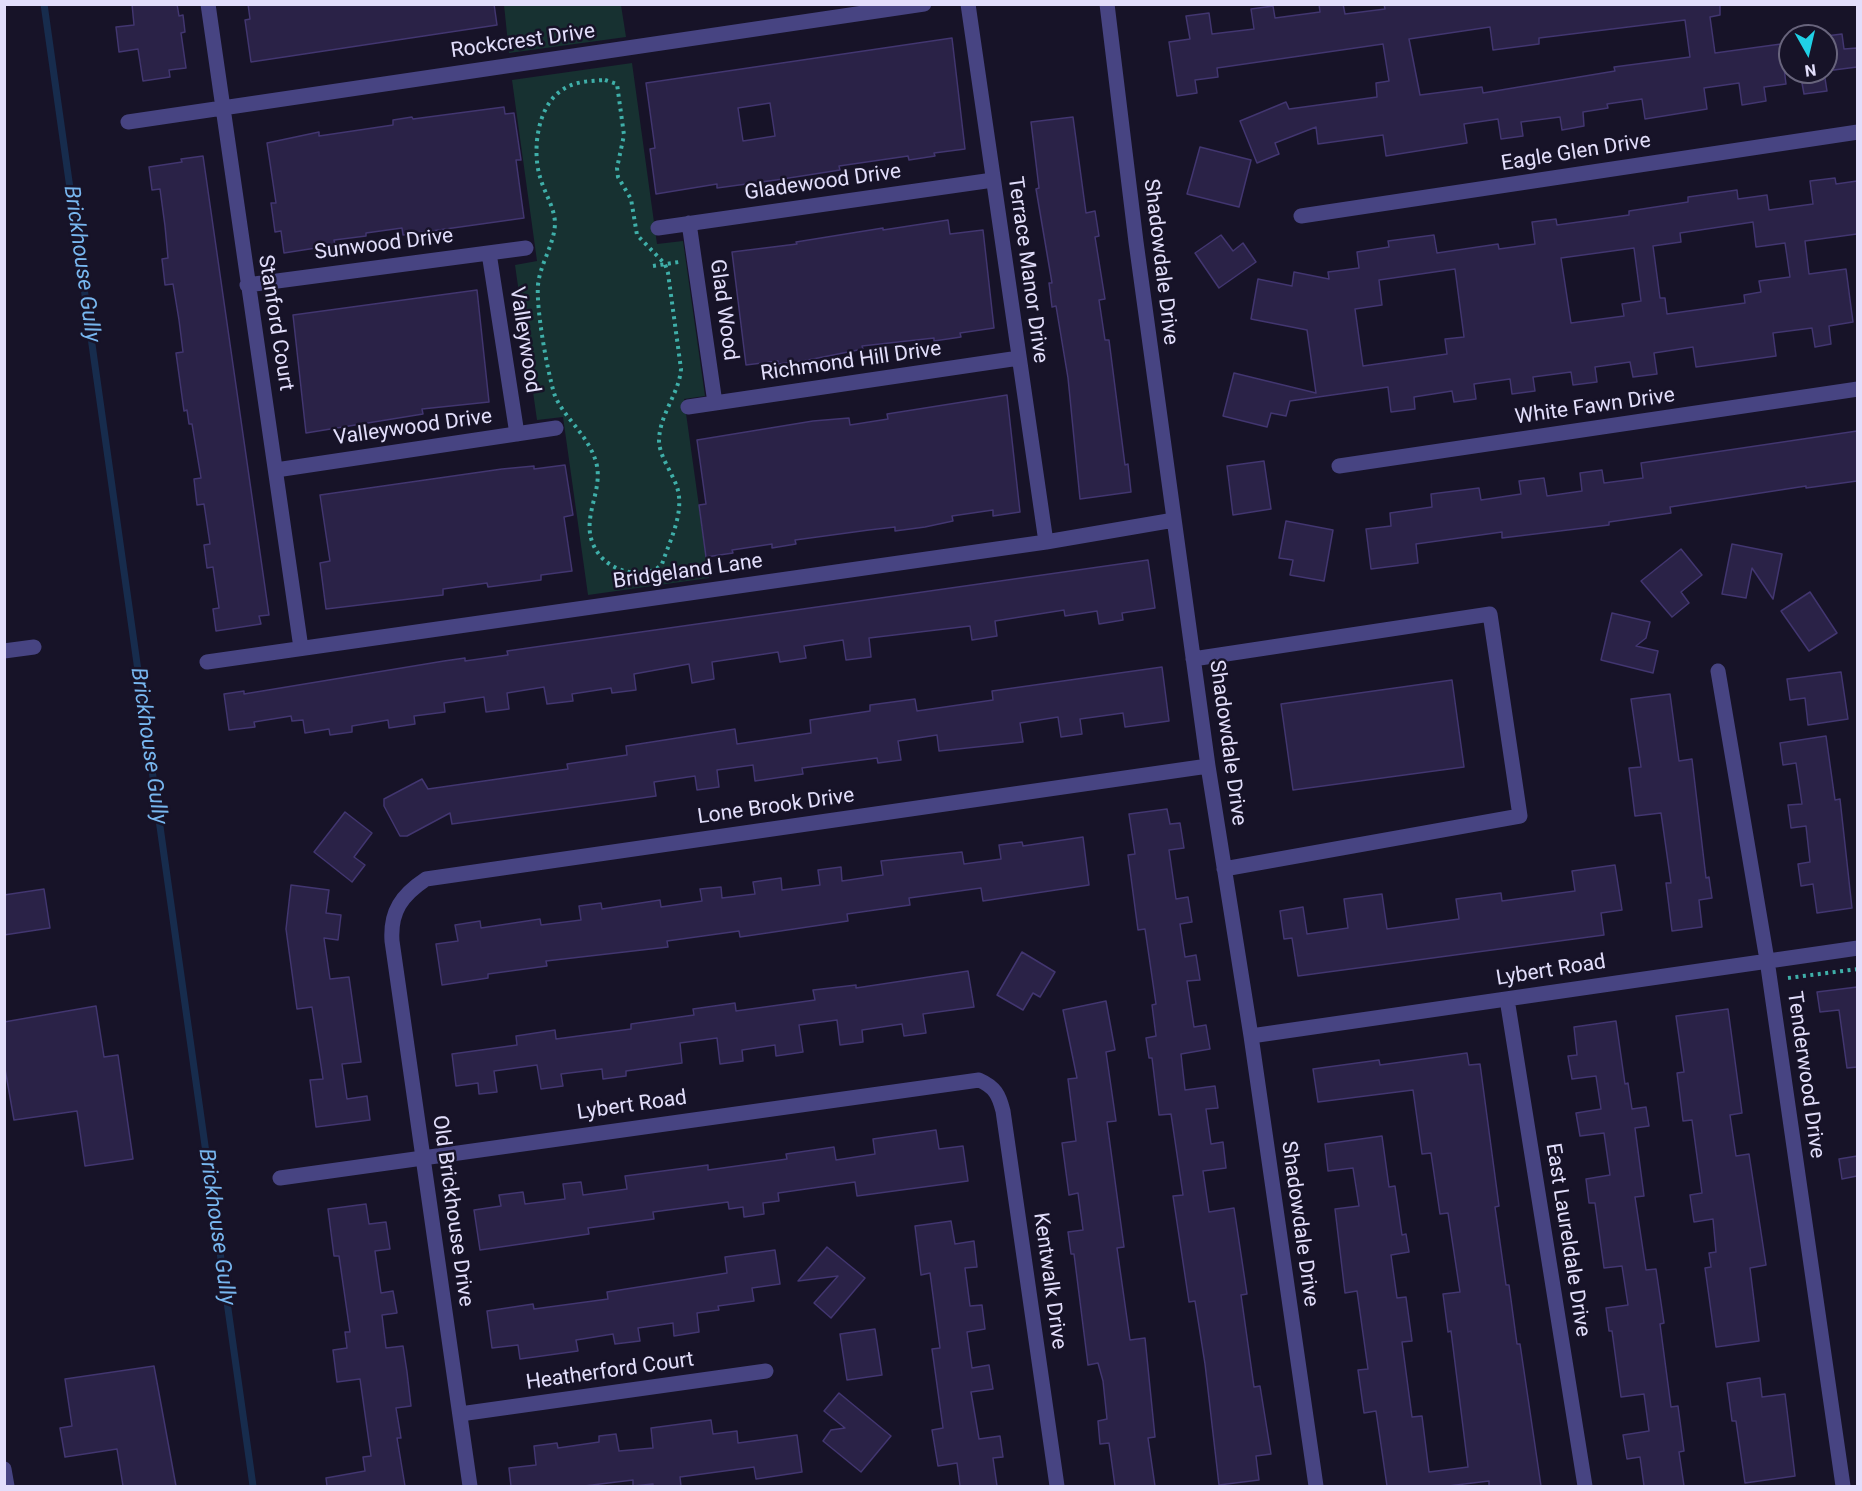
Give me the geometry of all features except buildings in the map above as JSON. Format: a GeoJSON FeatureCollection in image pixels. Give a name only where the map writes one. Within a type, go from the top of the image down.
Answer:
{"type":"FeatureCollection","features":[{"type":"Feature","properties":{"kind":"street","name":"Stanford Court"},"geometry":{"type":"LineString","coordinates":[[208,4],[301,648]]}},
{"type":"Feature","properties":{"kind":"street","name":"Rockcrest Drive"},"geometry":{"type":"LineString","coordinates":[[128,122],[924,4]]}},
{"type":"Feature","properties":{"kind":"street","name":"Terrace Manor Drive"},"geometry":{"type":"LineString","coordinates":[[968,4],[1046,542]]}},
{"type":"Feature","properties":{"kind":"street","name":"Shadowdale Drive"},"geometry":{"type":"LineString","coordinates":[[1107,4],[1136,242],[1208,766],[1251,1036],[1316,1486]]}},
{"type":"Feature","properties":{"kind":"street","name":"Eagle Glen Drive"},"geometry":{"type":"LineString","coordinates":[[1301,216],[1857,132]]}},
{"type":"Feature","properties":{"kind":"street","name":"Gladewood Drive"},"geometry":{"type":"LineString","coordinates":[[658,228],[993,180]]}},
{"type":"Feature","properties":{"kind":"street","name":"Glad Wood"},"geometry":{"type":"LineString","coordinates":[[689,223],[715,403]]}},
{"type":"Feature","properties":{"kind":"street","name":"Sunwood Drive"},"geometry":{"type":"LineString","coordinates":[[247,285],[526,248]]}},
{"type":"Feature","properties":{"kind":"street","name":"Valleywood"},"geometry":{"type":"LineString","coordinates":[[489,253],[517,434]]}},
{"type":"Feature","properties":{"kind":"street","name":"Richmond Hill Drive"},"geometry":{"type":"LineString","coordinates":[[688,407],[1019,358]]}},
{"type":"Feature","properties":{"kind":"street","name":"White Fawn Drive"},"geometry":{"type":"LineString","coordinates":[[1339,466],[1857,389]]}},
{"type":"Feature","properties":{"kind":"street","name":"Valleywood Drive"},"geometry":{"type":"LineString","coordinates":[[276,470],[556,428]]}},
{"type":"Feature","properties":{"kind":"street","name":"Bridgeland Lane"},"geometry":{"type":"LineString","coordinates":[[207,662],[1046,542],[1174,520]]}},
{"type":"Feature","properties":{"kind":"street"},"geometry":{"type":"LineString","coordinates":[[1193,659],[1490,614],[1519,805],[1520,816],[1224,869]]}},
{"type":"Feature","properties":{"kind":"street"},"geometry":{"type":"LineString","coordinates":[[4,651],[34,647]]}},
{"type":"Feature","properties":{"kind":"street","name":"Tenderwood Drive"},"geometry":{"type":"LineString","coordinates":[[1718,671],[1767,960],[1843,1486]]}},
{"type":"Feature","properties":{"kind":"street","name":"Lone Brook Drive"},"geometry":{"type":"LineString","coordinates":[[392,941],[391,927],[396,907],[407,891],[426,879],[1208,766]]}},
{"type":"Feature","properties":{"kind":"street","name":"Old Brickhouse Drive"},"geometry":{"type":"LineString","coordinates":[[392,941],[470,1486]]}},
{"type":"Feature","properties":{"kind":"street","name":"Lybert Road"},"geometry":{"type":"LineString","coordinates":[[1251,1036],[1857,948]]}},
{"type":"Feature","properties":{"kind":"street","name":"East Laureldale Drive"},"geometry":{"type":"LineString","coordinates":[[1507,999],[1585,1486]]}},
{"type":"Feature","properties":{"kind":"street","name":"Lybert Road"},"geometry":{"type":"LineString","coordinates":[[280,1178],[963,1080],[979,1080],[990,1085]]}},
{"type":"Feature","properties":{"kind":"street","name":"Kentwalk Drive"},"geometry":{"type":"LineString","coordinates":[[990,1085],[998,1093],[1003,1111],[1057,1486]]}},
{"type":"Feature","properties":{"kind":"street","name":"Heatherford Court"},"geometry":{"type":"LineString","coordinates":[[460,1414],[766,1371]]}},
{"type":"Feature","properties":{"kind":"street"},"geometry":{"type":"LineString","coordinates":[[4,1469],[7,1486]]}},
{"type":"Feature","properties":{"kind":"path"},"geometry":{"type":"LineString","coordinates":[[605,80],[617,84],[624,135],[617,168],[618,177],[632,199],[637,235],[665,264],[681,369],[678,384],[662,420],[659,443],[677,486],[680,507],[662,564],[648,572],[629,572],[608,563],[593,546],[588,518],[597,484],[597,465],[587,441],[555,394],[540,313],[538,286],[555,221],[539,176],[535,149],[542,120],[560,91],[580,82],[605,80]]}},
{"type":"Feature","properties":{"kind":"path"},"geometry":{"type":"LineString","coordinates":[[653,266],[694,260]]}},
{"type":"Feature","properties":{"kind":"path"},"geometry":{"type":"LineString","coordinates":[[1790,980],[1857,969]]}},
{"type":"Feature","properties":{"kind":"green space"},"geometry":{"type":"Polygon","coordinates":[[[504,5],[621,5],[626,37],[509,53],[504,5]]]}},
{"type":"Feature","properties":{"kind":"green space"},"geometry":{"type":"Polygon","coordinates":[[[632,63],[657,244],[683,241],[705,396],[684,399],[709,578],[588,595],[563,417],[537,420],[515,265],[537,261],[512,80],[632,63]]]}},
{"type":"Feature","properties":{"kind":"waterway","name":"Brickhouse Gully"},"geometry":{"type":"LineString","coordinates":[[44,4],[253,1486]]}}]}
